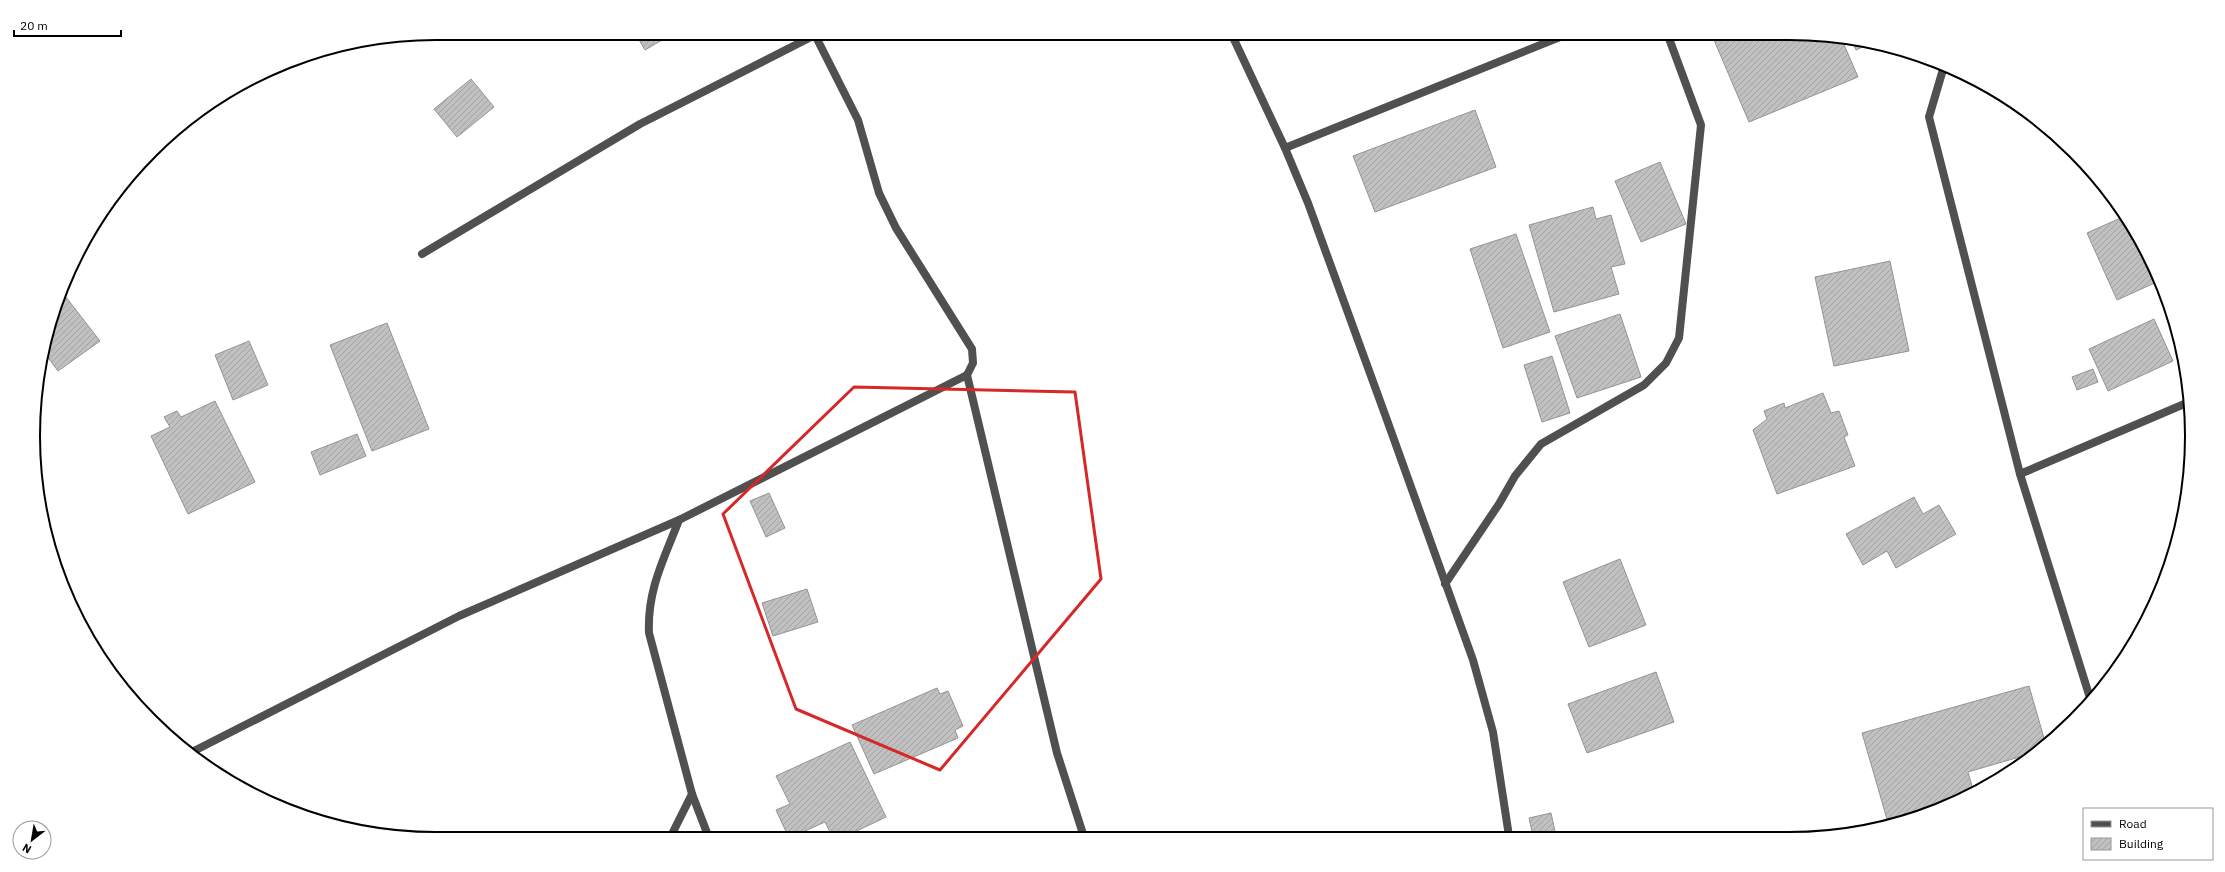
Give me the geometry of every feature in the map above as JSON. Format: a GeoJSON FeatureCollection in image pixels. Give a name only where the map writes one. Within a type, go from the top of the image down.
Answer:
{"type":"FeatureCollection","features":[{"type":"Feature","properties":{"kind":"street"},"geometry":{"type":"LineString","coordinates":[[422,254],[640,124],[803,40]]}},
{"type":"Feature","properties":{"kind":"street"},"geometry":{"type":"LineString","coordinates":[[195,750],[459,616],[679,520],[966,375],[972,363],[972,349],[896,228],[879,193],[858,120],[818,40]]}},
{"type":"Feature","properties":{"kind":"street"},"geometry":{"type":"LineString","coordinates":[[1234,40],[1285,148],[1308,203],[1473,660],[1493,732],[1508,832]]}},
{"type":"Feature","properties":{"kind":"street"},"geometry":{"type":"LineString","coordinates":[[1285,148],[1553,40]]}},
{"type":"Feature","properties":{"kind":"street"},"geometry":{"type":"LineString","coordinates":[[1445,584],[1515,476],[1541,444],[1644,386],[1666,363],[1679,338],[1701,125],[1671,40]]}},
{"type":"Feature","properties":{"kind":"street"},"geometry":{"type":"LineString","coordinates":[[1943,71],[1930,117],[2020,474],[2089,695]]}},
{"type":"Feature","properties":{"kind":"street"},"geometry":{"type":"LineString","coordinates":[[966,375],[1057,753],[1082,832]]}},
{"type":"Feature","properties":{"kind":"street"},"geometry":{"type":"LineString","coordinates":[[2020,474],[2184,404]]}},
{"type":"Feature","properties":{"kind":"street"},"geometry":{"type":"LineString","coordinates":[[679,520],[652,592],[648,612],[649,633],[692,794],[707,832]]}},
{"type":"Feature","properties":{"kind":"street"},"geometry":{"type":"LineString","coordinates":[[673,832],[692,794]]}},
{"type":"Feature","properties":{"kind":"highlighted area"},"geometry":{"type":"Polygon","coordinates":[[[854,387],[1075,392],[1101,579],[940,770],[796,709],[723,514],[854,387]]]}},
{"type":"Feature","properties":{"kind":"building"},"geometry":{"type":"Polygon","coordinates":[[[639,40],[662,40],[645,50],[639,40]]]}},
{"type":"Feature","properties":{"kind":"building"},"geometry":{"type":"Polygon","coordinates":[[[1714,40],[1789,40],[1844,44],[1858,77],[1749,122],[1714,40]]]}},
{"type":"Feature","properties":{"kind":"building"},"geometry":{"type":"Polygon","coordinates":[[[1854,46],[1862,47],[1856,50],[1854,46]]]}},
{"type":"Feature","properties":{"kind":"building"},"geometry":{"type":"Polygon","coordinates":[[[471,79],[494,107],[457,137],[434,109],[471,79]]]}},
{"type":"Feature","properties":{"kind":"building"},"geometry":{"type":"Polygon","coordinates":[[[1475,110],[1496,167],[1375,212],[1353,156],[1475,110]]]}},
{"type":"Feature","properties":{"kind":"building"},"geometry":{"type":"Polygon","coordinates":[[[1660,162],[1686,224],[1641,242],[1615,181],[1660,162]]]}},
{"type":"Feature","properties":{"kind":"building"},"geometry":{"type":"Polygon","coordinates":[[[1593,207],[1596,219],[1611,215],[1625,264],[1611,267],[1619,294],[1554,312],[1529,225],[1593,207]]]}},
{"type":"Feature","properties":{"kind":"building"},"geometry":{"type":"Polygon","coordinates":[[[2120,218],[2132,238],[2155,283],[2117,300],[2087,233],[2120,218]]]}},
{"type":"Feature","properties":{"kind":"building"},"geometry":{"type":"Polygon","coordinates":[[[1516,234],[1550,332],[1503,348],[1470,249],[1516,234]]]}},
{"type":"Feature","properties":{"kind":"building"},"geometry":{"type":"Polygon","coordinates":[[[1890,261],[1909,351],[1834,366],[1815,277],[1890,261]]]}},
{"type":"Feature","properties":{"kind":"building"},"geometry":{"type":"Polygon","coordinates":[[[65,297],[100,341],[58,371],[48,358],[53,334],[65,297]]]}},
{"type":"Feature","properties":{"kind":"building"},"geometry":{"type":"Polygon","coordinates":[[[1620,314],[1641,377],[1577,398],[1555,336],[1620,314]]]}},
{"type":"Feature","properties":{"kind":"building"},"geometry":{"type":"Polygon","coordinates":[[[2154,319],[2173,361],[2108,391],[2089,349],[2154,319]]]}},
{"type":"Feature","properties":{"kind":"building"},"geometry":{"type":"Polygon","coordinates":[[[387,323],[429,429],[372,451],[330,345],[387,323]]]}},
{"type":"Feature","properties":{"kind":"building"},"geometry":{"type":"Polygon","coordinates":[[[249,341],[268,385],[233,400],[215,355],[249,341]]]}},
{"type":"Feature","properties":{"kind":"building"},"geometry":{"type":"Polygon","coordinates":[[[1552,356],[1570,413],[1542,422],[1524,365],[1552,356]]]}},
{"type":"Feature","properties":{"kind":"building"},"geometry":{"type":"Polygon","coordinates":[[[2093,369],[2098,382],[2077,390],[2072,377],[2093,369]]]}},
{"type":"Feature","properties":{"kind":"building"},"geometry":{"type":"Polygon","coordinates":[[[1823,393],[1831,413],[1839,411],[1848,435],[1844,437],[1855,466],[1777,494],[1753,430],[1767,419],[1764,411],[1784,403],[1785,408],[1823,393]]]}},
{"type":"Feature","properties":{"kind":"building"},"geometry":{"type":"Polygon","coordinates":[[[215,401],[255,482],[188,514],[151,436],[170,427],[164,417],[177,411],[181,417],[215,401]]]}},
{"type":"Feature","properties":{"kind":"building"},"geometry":{"type":"Polygon","coordinates":[[[357,434],[366,456],[320,475],[311,452],[357,434]]]}},
{"type":"Feature","properties":{"kind":"building"},"geometry":{"type":"Polygon","coordinates":[[[769,493],[785,528],[766,537],[750,501],[769,493]]]}},
{"type":"Feature","properties":{"kind":"building"},"geometry":{"type":"Polygon","coordinates":[[[1914,497],[1923,514],[1939,505],[1956,534],[1896,568],[1887,551],[1863,565],[1846,534],[1914,497]]]}},
{"type":"Feature","properties":{"kind":"building"},"geometry":{"type":"Polygon","coordinates":[[[1620,559],[1646,625],[1589,647],[1563,582],[1620,559]]]}},
{"type":"Feature","properties":{"kind":"building"},"geometry":{"type":"Polygon","coordinates":[[[807,589],[818,622],[773,636],[762,603],[807,589]]]}},
{"type":"Feature","properties":{"kind":"building"},"geometry":{"type":"Polygon","coordinates":[[[1656,672],[1674,722],[1587,753],[1568,704],[1656,672]]]}},
{"type":"Feature","properties":{"kind":"building"},"geometry":{"type":"Polygon","coordinates":[[[2029,686],[2044,739],[2021,757],[1968,772],[1972,787],[1964,791],[1941,802],[1887,820],[1862,733],[2029,686]]]}},
{"type":"Feature","properties":{"kind":"building"},"geometry":{"type":"Polygon","coordinates":[[[937,688],[940,694],[948,691],[963,726],[955,730],[958,738],[874,774],[852,725],[937,688]]]}},
{"type":"Feature","properties":{"kind":"building"},"geometry":{"type":"Polygon","coordinates":[[[850,742],[886,817],[855,832],[830,832],[825,822],[802,832],[786,832],[776,810],[790,804],[776,776],[850,742]]]}},
{"type":"Feature","properties":{"kind":"building"},"geometry":{"type":"Polygon","coordinates":[[[1551,813],[1555,832],[1532,832],[1529,818],[1551,813]]]}}]}
